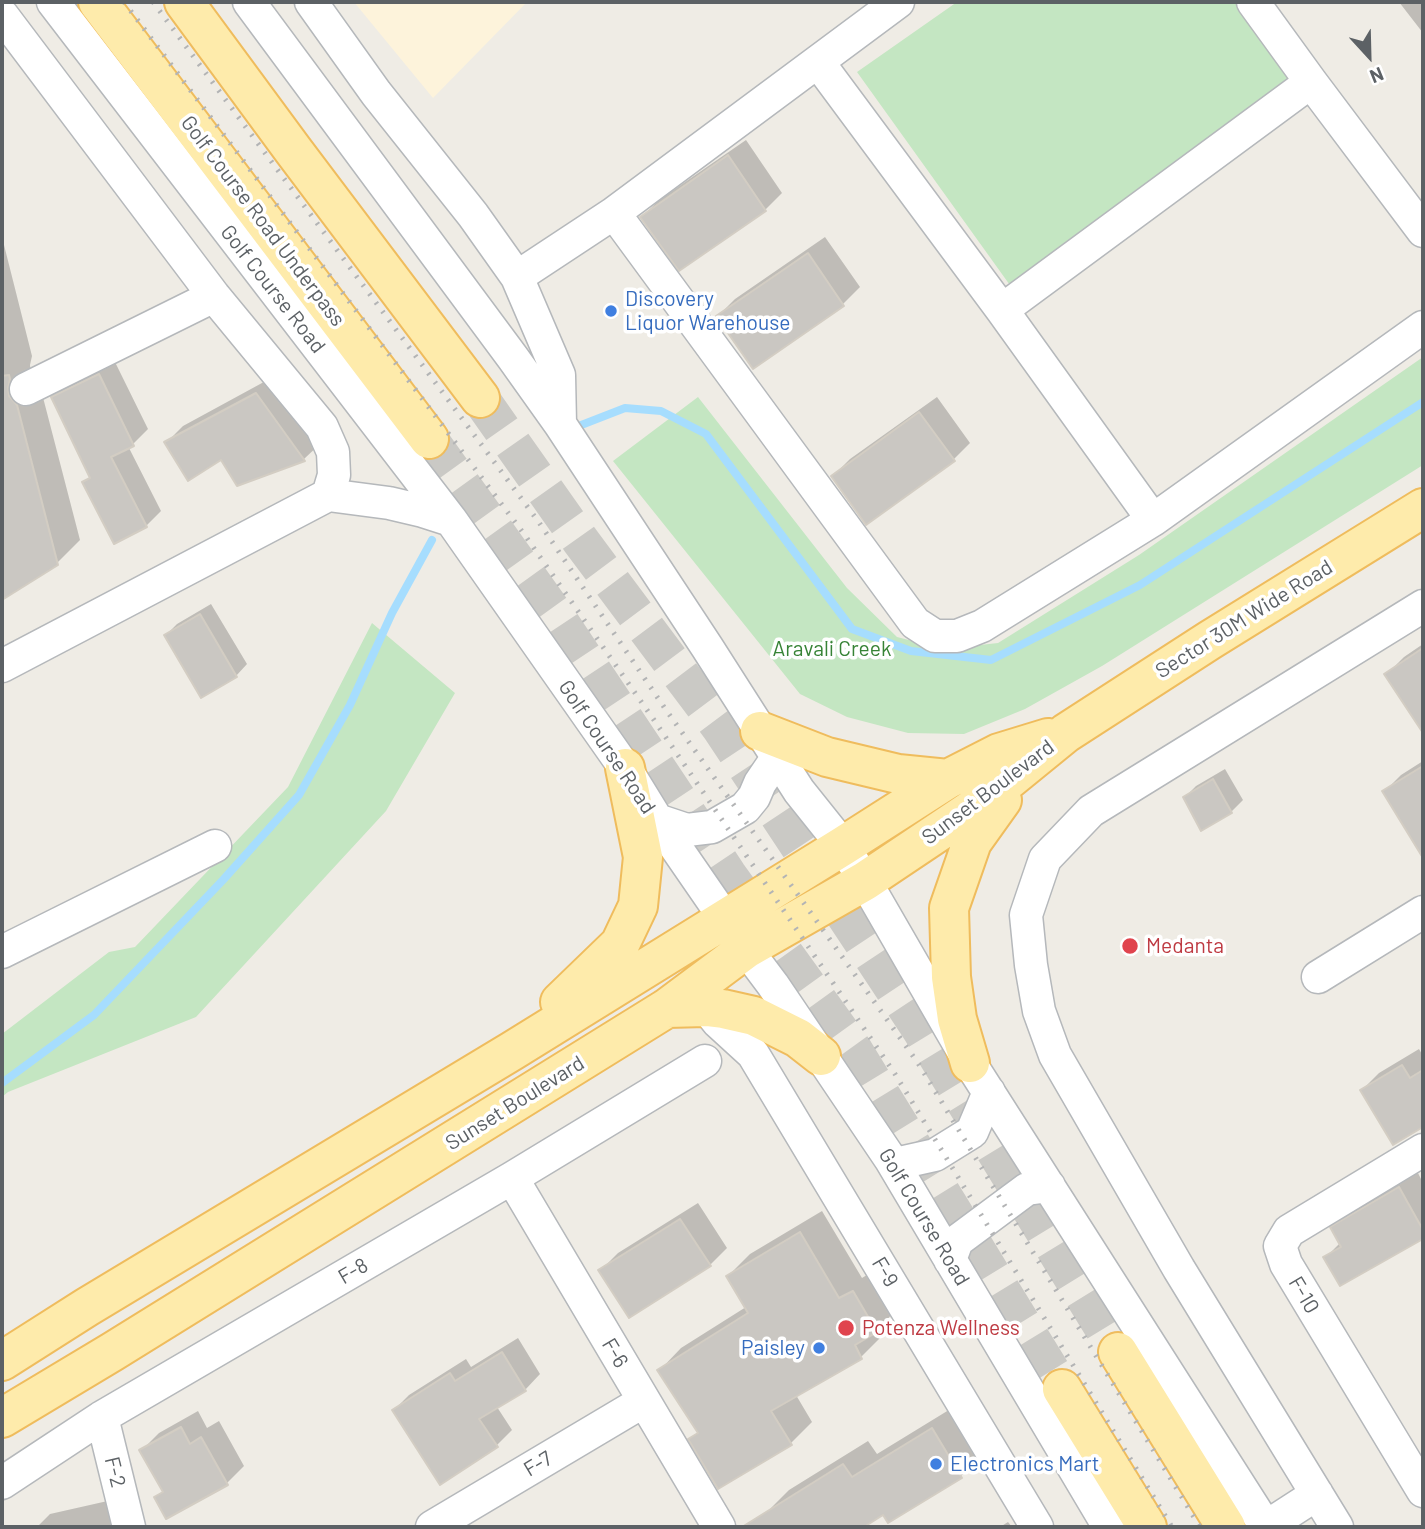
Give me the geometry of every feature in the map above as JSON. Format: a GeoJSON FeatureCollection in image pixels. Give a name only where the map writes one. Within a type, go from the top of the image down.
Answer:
{"type":"FeatureCollection","features":[{"type":"Feature","properties":{"kind":"main road","name":"Golf Course Road Underpass"},"geometry":{"type":"LineString","coordinates":[[98,2],[429,439]]}},
{"type":"Feature","properties":{"kind":"main road"},"geometry":{"type":"LineString","coordinates":[[184,2],[480,398]]}},
{"type":"Feature","properties":{"kind":"main road","name":"Sector 30M Wide Road"},"geometry":{"type":"LineString","coordinates":[[1066,733],[1423,508]]}},
{"type":"Feature","properties":{"kind":"main road"},"geometry":{"type":"LineString","coordinates":[[980,1077],[957,1018],[951,977],[949,908],[972,842],[1013,785],[1066,733]]}},
{"type":"Feature","properties":{"kind":"main road","name":"Sunset Boulevard"},"geometry":{"type":"LineString","coordinates":[[2,1418],[667,1008],[736,934],[843,846],[948,779],[999,753],[1066,733]]}},
{"type":"Feature","properties":{"kind":"main road","name":"Sunset Boulevard"},"geometry":{"type":"LineString","coordinates":[[2,1362],[87,1307],[512,1051],[736,934],[865,881],[974,808],[1066,733]]}},
{"type":"Feature","properties":{"kind":"main road"},"geometry":{"type":"LineString","coordinates":[[768,744],[899,775],[948,779]]}},
{"type":"Feature","properties":{"kind":"main road"},"geometry":{"type":"LineString","coordinates":[[512,1051],[620,944],[638,906],[643,857],[625,768]]}},
{"type":"Feature","properties":{"kind":"main road"},"geometry":{"type":"LineString","coordinates":[[667,1008],[706,1007],[754,1016],[798,1038],[821,1056]]}},
{"type":"Feature","properties":{"kind":"main road"},"geometry":{"type":"LineString","coordinates":[[87,1307],[112,1352]]}},
{"type":"Feature","properties":{"kind":"main road"},"geometry":{"type":"LineString","coordinates":[[1118,1352],[1226,1527]]}},
{"type":"Feature","properties":{"kind":"main road"},"geometry":{"type":"LineString","coordinates":[[1062,1389],[1147,1527]]}},
{"type":"Feature","properties":{"kind":"street","name":"Golf Course Road"},"geometry":{"type":"LineString","coordinates":[[53,2],[450,520],[625,768],[657,820],[891,1160],[1109,1527]]}},
{"type":"Feature","properties":{"kind":"street"},"geometry":{"type":"LineString","coordinates":[[249,2],[560,424],[799,792],[843,846],[980,1077],[1266,1527],[1317,1494]]}},
{"type":"Feature","properties":{"kind":"street"},"geometry":{"type":"LineString","coordinates":[[311,2],[376,93],[517,277],[559,375],[560,424]]}},
{"type":"Feature","properties":{"kind":"street"},"geometry":{"type":"LineString","coordinates":[[1253,2],[1423,231]]}},
{"type":"Feature","properties":{"kind":"street"},"geometry":{"type":"LineString","coordinates":[[517,277],[614,213],[818,62],[886,5]]}},
{"type":"Feature","properties":{"kind":"street"},"geometry":{"type":"LineString","coordinates":[[2,15],[215,296],[322,427],[333,452],[334,475],[328,495]]}},
{"type":"Feature","properties":{"kind":"street"},"geometry":{"type":"LineString","coordinates":[[818,62],[1002,310],[1153,520]]}},
{"type":"Feature","properties":{"kind":"street"},"geometry":{"type":"LineString","coordinates":[[1002,310],[1311,82]]}},
{"type":"Feature","properties":{"kind":"street"},"geometry":{"type":"LineString","coordinates":[[614,213],[915,623],[935,635],[957,636],[982,626],[1153,520],[1423,327]]}},
{"type":"Feature","properties":{"kind":"street"},"geometry":{"type":"LineString","coordinates":[[26,389],[215,296]]}},
{"type":"Feature","properties":{"kind":"street"},"geometry":{"type":"LineString","coordinates":[[2,666],[328,495],[389,503],[423,510],[450,520]]}},
{"type":"Feature","properties":{"kind":"street"},"geometry":{"type":"LineString","coordinates":[[1338,1527],[1179,1269],[1055,1055],[1040,1011],[1031,965],[1026,915],[1045,859],[1091,811],[1423,606]]}},
{"type":"Feature","properties":{"kind":"street"},"geometry":{"type":"LineString","coordinates":[[657,820],[687,830],[712,827],[744,808],[754,797],[760,783],[768,744]]}},
{"type":"Feature","properties":{"kind":"street"},"geometry":{"type":"LineString","coordinates":[[2,952],[215,846]]}},
{"type":"Feature","properties":{"kind":"street"},"geometry":{"type":"LineString","coordinates":[[1318,977],[1423,912]]}},
{"type":"Feature","properties":{"kind":"street","name":"F-9"},"geometry":{"type":"LineString","coordinates":[[706,1007],[718,1022],[753,1054],[1037,1527]]}},
{"type":"Feature","properties":{"kind":"street","name":"F-8"},"geometry":{"type":"LineString","coordinates":[[2,1483],[102,1417],[512,1178],[705,1061]]}},
{"type":"Feature","properties":{"kind":"street"},"geometry":{"type":"LineString","coordinates":[[891,1160],[899,1163],[935,1155],[972,1132],[980,1077]]}},
{"type":"Feature","properties":{"kind":"street","name":"F-10"},"geometry":{"type":"LineString","coordinates":[[1423,1150],[1289,1231],[1280,1246],[1286,1264],[1423,1491]]}},
{"type":"Feature","properties":{"kind":"street","name":"F-6"},"geometry":{"type":"LineString","coordinates":[[512,1178],[719,1527]]}},
{"type":"Feature","properties":{"kind":"street"},"geometry":{"type":"LineString","coordinates":[[950,1260],[957,1241],[1027,1189],[1049,1186]]}},
{"type":"Feature","properties":{"kind":"street","name":"F-7"},"geometry":{"type":"LineString","coordinates":[[432,1527],[644,1401]]}},
{"type":"Feature","properties":{"kind":"street","name":"F-2"},"geometry":{"type":"LineString","coordinates":[[102,1417],[129,1527]]}},
{"type":"Feature","properties":{"kind":"shaded area"},"geometry":{"type":"Polygon","coordinates":[[[354,2],[527,2],[433,98],[354,2]]]}},
{"type":"Feature","properties":{"kind":"green space"},"geometry":{"type":"Polygon","coordinates":[[[957,2],[1237,2],[1296,76],[1012,288],[857,72],[957,2]]]}},
{"type":"Feature","properties":{"kind":"green space","name":"Aravali Creek"},"geometry":{"type":"Polygon","coordinates":[[[1423,357],[1423,465],[1102,666],[1025,709],[964,734],[908,733],[847,717],[800,694],[613,461],[698,397],[847,588],[897,637],[944,649],[998,643],[1139,555],[1423,357]]]}},
{"type":"Feature","properties":{"kind":"green space"},"geometry":{"type":"Polygon","coordinates":[[[372,623],[455,693],[386,811],[196,1017],[8,1092],[2,1097],[2,1034],[109,952],[135,947],[288,787],[372,623]]]}},
{"type":"Feature","properties":{"kind":"building"},"geometry":{"type":"Polygon","coordinates":[[[728,155],[766,211],[679,271],[640,217],[728,155]]]}},
{"type":"Feature","properties":{"kind":"building"},"geometry":{"type":"Polygon","coordinates":[[[808,253],[844,306],[753,369],[716,316],[808,253]]]}},
{"type":"Feature","properties":{"kind":"building"},"geometry":{"type":"Polygon","coordinates":[[[99,374],[134,446],[111,457],[147,527],[114,544],[82,482],[90,478],[51,397],[99,374]]]}},
{"type":"Feature","properties":{"kind":"building"},"geometry":{"type":"Polygon","coordinates":[[[9,375],[9,396],[17,405],[58,565],[2,600],[2,376],[9,375]]]}},
{"type":"Feature","properties":{"kind":"building"},"geometry":{"type":"Polygon","coordinates":[[[256,393],[305,461],[237,486],[221,460],[188,481],[164,442],[256,393]]]}},
{"type":"Feature","properties":{"kind":"building"},"geometry":{"type":"Polygon","coordinates":[[[919,412],[955,461],[866,525],[831,476],[919,412]]]}},
{"type":"Feature","properties":{"kind":"building"},"geometry":{"type":"Polygon","coordinates":[[[200,614],[237,677],[201,698],[164,635],[200,614]]]}},
{"type":"Feature","properties":{"kind":"building"},"geometry":{"type":"Polygon","coordinates":[[[1423,648],[1423,733],[1384,674],[1423,648]]]}},
{"type":"Feature","properties":{"kind":"building"},"geometry":{"type":"Polygon","coordinates":[[[1423,766],[1423,858],[1382,791],[1423,766]]]}},
{"type":"Feature","properties":{"kind":"building"},"geometry":{"type":"Polygon","coordinates":[[[1213,779],[1232,813],[1201,831],[1183,797],[1213,779]]]}},
{"type":"Feature","properties":{"kind":"building"},"geometry":{"type":"Polygon","coordinates":[[[1402,1065],[1410,1078],[1423,1070],[1423,1127],[1393,1145],[1360,1090],[1402,1065]]]}},
{"type":"Feature","properties":{"kind":"building"},"geometry":{"type":"Polygon","coordinates":[[[1399,1187],[1423,1230],[1423,1239],[1340,1286],[1323,1257],[1341,1247],[1330,1227],[1399,1187]]]}},
{"type":"Feature","properties":{"kind":"building"},"geometry":{"type":"Polygon","coordinates":[[[680,1219],[711,1266],[629,1318],[598,1270],[680,1219]]]}},
{"type":"Feature","properties":{"kind":"building"},"geometry":{"type":"Polygon","coordinates":[[[800,1232],[839,1298],[853,1291],[877,1332],[855,1345],[862,1359],[771,1411],[792,1445],[718,1489],[688,1439],[698,1433],[657,1370],[748,1313],[726,1276],[800,1232]]]}},
{"type":"Feature","properties":{"kind":"building"},"geometry":{"type":"Polygon","coordinates":[[[502,1352],[526,1391],[479,1419],[498,1447],[440,1485],[392,1410],[450,1373],[455,1381],[502,1352]]]}},
{"type":"Feature","properties":{"kind":"building"},"geometry":{"type":"Polygon","coordinates":[[[181,1427],[190,1444],[201,1437],[228,1485],[166,1519],[154,1497],[163,1492],[139,1450],[181,1427]]]}},
{"type":"Feature","properties":{"kind":"building"},"geometry":{"type":"Polygon","coordinates":[[[932,1428],[962,1478],[888,1523],[883,1515],[864,1527],[742,1527],[843,1464],[852,1477],[932,1428]]]}},
{"type":"Feature","properties":{"kind":"waterway"},"geometry":{"type":"LineString","coordinates":[[571,429],[625,408],[661,411],[706,434],[852,629],[911,651],[991,660],[1140,585],[1423,402]]}},
{"type":"Feature","properties":{"kind":"waterway"},"geometry":{"type":"LineString","coordinates":[[2,1083],[94,1015],[223,880],[299,795],[350,705],[392,613],[432,540]]}},
{"type":"Feature","properties":{"kind":"tunnel"},"geometry":{"type":"LineString","coordinates":[[480,398],[580,540],[720,727],[921,1030],[1118,1352]]}},
{"type":"Feature","properties":{"kind":"tunnel"},"geometry":{"type":"LineString","coordinates":[[429,439],[556,616],[728,875],[853,1049],[1062,1389]]}},
{"type":"Feature","properties":{"kind":"railway"},"geometry":{"type":"LineString","coordinates":[[124,2],[524,534],[654,720],[895,1074],[1172,1527]]}},
{"type":"Feature","properties":{"kind":"railway"},"geometry":{"type":"LineString","coordinates":[[153,2],[538,521],[666,710],[918,1063],[1200,1527]]}},
{"type":"Feature","properties":{"kind":"place","name":"Discovery Liquor Warehouse"},"geometry":{"type":"Point","coordinates":[611,311]}},
{"type":"Feature","properties":{"kind":"place","name":"Medanta"},"geometry":{"type":"Point","coordinates":[1130,946]}},
{"type":"Feature","properties":{"kind":"place","name":"Potenza Wellness"},"geometry":{"type":"Point","coordinates":[846,1328]}},
{"type":"Feature","properties":{"kind":"place","name":"Paisley"},"geometry":{"type":"Point","coordinates":[819,1348]}},
{"type":"Feature","properties":{"kind":"place","name":"Electronics Mart"},"geometry":{"type":"Point","coordinates":[936,1464]}}]}
